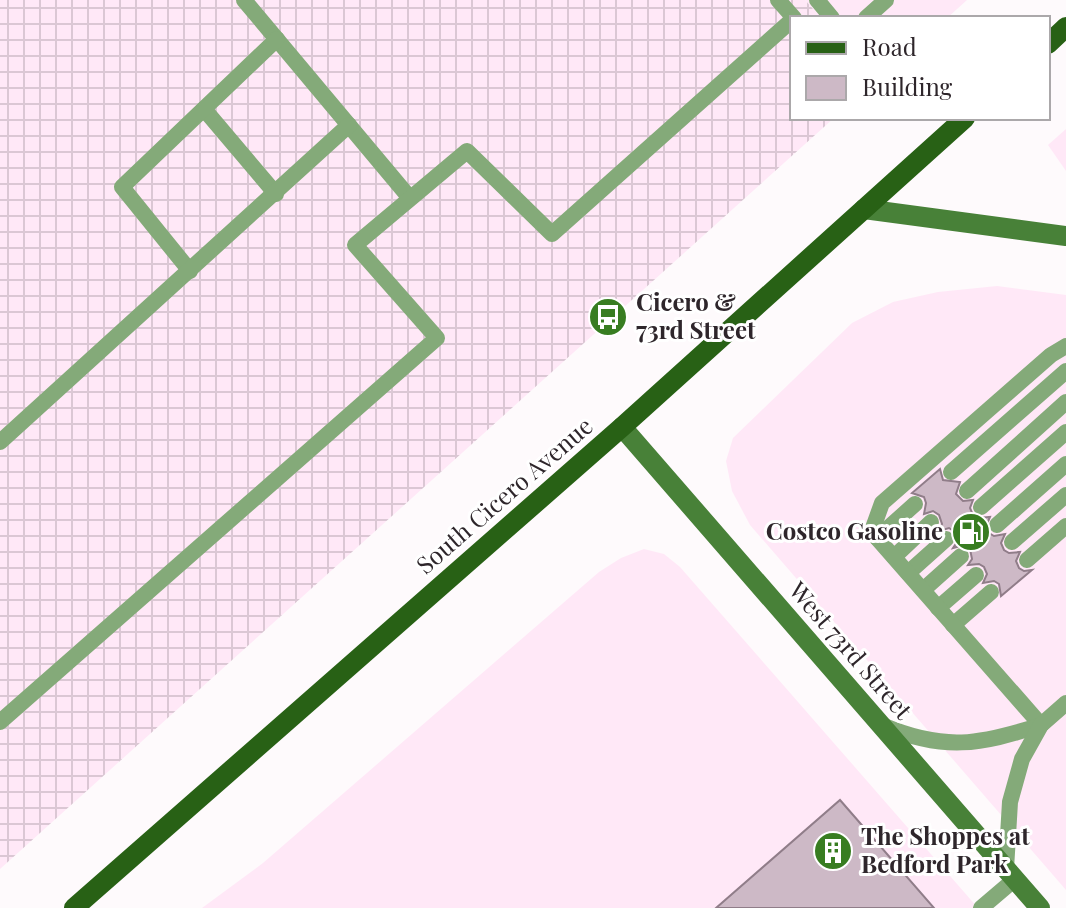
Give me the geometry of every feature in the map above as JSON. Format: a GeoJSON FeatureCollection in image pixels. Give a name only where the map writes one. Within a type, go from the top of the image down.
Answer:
{"type":"FeatureCollection","features":[{"type":"Feature","properties":{"kind":"main road"},"geometry":{"type":"LineString","coordinates":[[1050,42],[1066,27]]}},
{"type":"Feature","properties":{"kind":"main road","name":"South Cicero Avenue"},"geometry":{"type":"LineString","coordinates":[[74,908],[622,427],[963,120]]}},
{"type":"Feature","properties":{"kind":"street"},"geometry":{"type":"LineString","coordinates":[[864,209],[1066,236]]}},
{"type":"Feature","properties":{"kind":"street","name":"West 73rd Street"},"geometry":{"type":"LineString","coordinates":[[622,427],[1040,908]]}},
{"type":"Feature","properties":{"kind":"lane"},"geometry":{"type":"LineString","coordinates":[[244,0],[409,197]]}},
{"type":"Feature","properties":{"kind":"lane"},"geometry":{"type":"LineString","coordinates":[[778,0],[791,16]]}},
{"type":"Feature","properties":{"kind":"lane"},"geometry":{"type":"LineString","coordinates":[[817,0],[830,16]]}},
{"type":"Feature","properties":{"kind":"lane"},"geometry":{"type":"LineString","coordinates":[[868,16],[886,0]]}},
{"type":"Feature","properties":{"kind":"lane"},"geometry":{"type":"LineString","coordinates":[[0,722],[437,338],[355,245],[409,197],[467,151],[552,234],[790,22]]}},
{"type":"Feature","properties":{"kind":"lane"},"geometry":{"type":"LineString","coordinates":[[190,271],[122,187],[277,39]]}},
{"type":"Feature","properties":{"kind":"lane"},"geometry":{"type":"LineString","coordinates":[[204,109],[276,194]]}},
{"type":"Feature","properties":{"kind":"lane"},"geometry":{"type":"LineString","coordinates":[[0,442],[349,125]]}},
{"type":"Feature","properties":{"kind":"lane"},"geometry":{"type":"LineString","coordinates":[[1041,725],[877,538],[873,528],[882,503],[1051,355],[1066,346]]}},
{"type":"Feature","properties":{"kind":"lane"},"geometry":{"type":"LineString","coordinates":[[951,472],[1066,371]]}},
{"type":"Feature","properties":{"kind":"lane"},"geometry":{"type":"LineString","coordinates":[[967,491],[1066,402]]}},
{"type":"Feature","properties":{"kind":"lane"},"geometry":{"type":"LineString","coordinates":[[981,507],[1066,432]]}},
{"type":"Feature","properties":{"kind":"lane"},"geometry":{"type":"LineString","coordinates":[[997,525],[1066,464]]}},
{"type":"Feature","properties":{"kind":"lane"},"geometry":{"type":"LineString","coordinates":[[1012,542],[1066,495]]}},
{"type":"Feature","properties":{"kind":"lane"},"geometry":{"type":"LineString","coordinates":[[877,538],[915,504]]}},
{"type":"Feature","properties":{"kind":"lane"},"geometry":{"type":"LineString","coordinates":[[894,557],[931,522]]}},
{"type":"Feature","properties":{"kind":"lane"},"geometry":{"type":"LineString","coordinates":[[1027,560],[1066,526]]}},
{"type":"Feature","properties":{"kind":"lane"},"geometry":{"type":"LineString","coordinates":[[908,573],[946,539]]}},
{"type":"Feature","properties":{"kind":"lane"},"geometry":{"type":"LineString","coordinates":[[923,590],[961,556]]}},
{"type":"Feature","properties":{"kind":"lane"},"geometry":{"type":"LineString","coordinates":[[938,608],[976,575]]}},
{"type":"Feature","properties":{"kind":"lane"},"geometry":{"type":"LineString","coordinates":[[953,625],[991,592]]}},
{"type":"Feature","properties":{"kind":"lane"},"geometry":{"type":"LineString","coordinates":[[981,908],[1010,874],[1013,785],[1022,759],[1041,725],[1066,703]]}},
{"type":"Feature","properties":{"kind":"lane"},"geometry":{"type":"LineString","coordinates":[[880,724],[915,739],[946,743],[975,742],[1041,725]]}},
{"type":"Feature","properties":{"kind":"shaded area"},"geometry":{"type":"Polygon","coordinates":[[[0,0],[805,0],[819,16],[790,16],[790,120],[832,120],[0,869],[0,0]]]}},
{"type":"Feature","properties":{"kind":"shaded area"},"geometry":{"type":"Polygon","coordinates":[[[805,0],[967,0],[949,16],[819,16],[805,0]]]}},
{"type":"Feature","properties":{"kind":"shaded area"},"geometry":{"type":"Polygon","coordinates":[[[1066,129],[1066,171],[1048,145],[1066,129]]]}},
{"type":"Feature","properties":{"kind":"shaded area"},"geometry":{"type":"Polygon","coordinates":[[[997,286],[1066,295],[1066,890],[750,525],[732,491],[726,461],[733,438],[852,323],[893,302],[938,292],[997,286]]]}},
{"type":"Feature","properties":{"kind":"shaded area","name":"The Shoppes at Bedford Park"},"geometry":{"type":"Polygon","coordinates":[[[644,549],[664,554],[680,567],[978,908],[202,908],[263,863],[599,572],[621,558],[644,549]]]}},
{"type":"Feature","properties":{"kind":"building","name":"Costco Gasoline"},"geometry":{"type":"Polygon","coordinates":[[[940,469],[943,480],[960,482],[956,494],[963,501],[973,500],[970,508],[973,515],[990,517],[986,526],[989,533],[994,536],[1005,534],[1001,543],[1004,550],[1020,552],[1016,561],[1019,568],[1032,570],[1001,596],[999,584],[994,581],[983,583],[987,574],[984,567],[968,565],[972,559],[970,549],[964,545],[953,548],[957,542],[955,532],[949,528],[939,531],[942,524],[939,515],[933,511],[924,514],[924,497],[912,493],[940,469]]]}},
{"type":"Feature","properties":{"kind":"building","name":"The Shoppes at Bedford Park"},"geometry":{"type":"Polygon","coordinates":[[[840,800],[934,908],[716,908],[840,800]]]}},
{"type":"Feature","properties":{"kind":"place","name":"Cicero & 73rd Street"},"geometry":{"type":"Point","coordinates":[608,317]}},
{"type":"Feature","properties":{"kind":"place","name":"Costco Gasoline"},"geometry":{"type":"Point","coordinates":[971,532]}},
{"type":"Feature","properties":{"kind":"place","name":"The Shoppes at Bedford Park"},"geometry":{"type":"Point","coordinates":[833,851]}}]}
